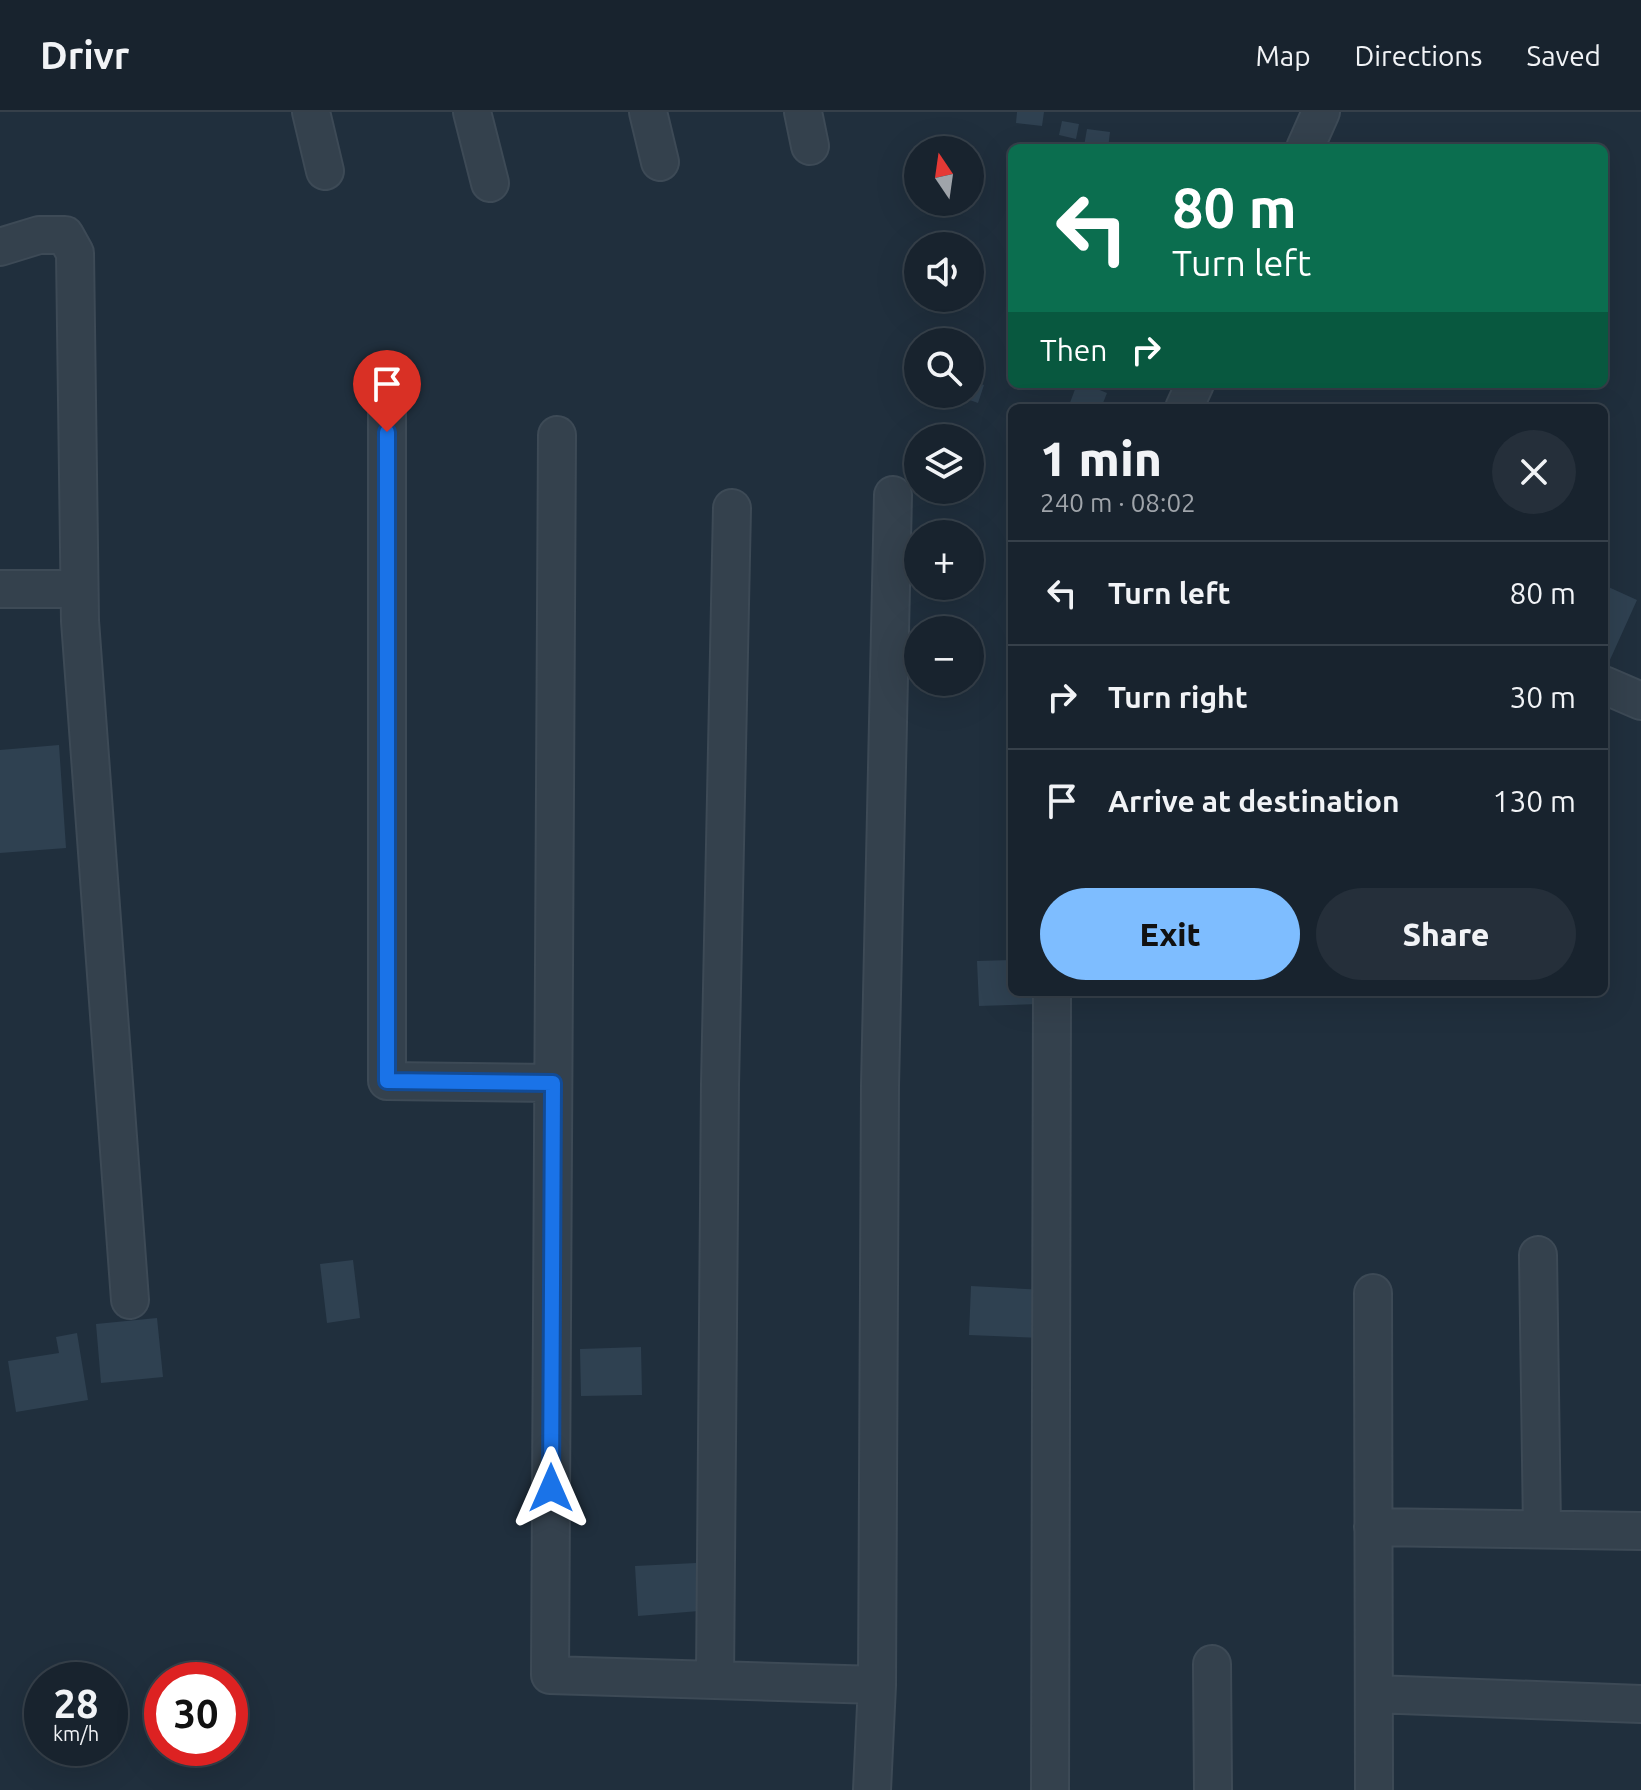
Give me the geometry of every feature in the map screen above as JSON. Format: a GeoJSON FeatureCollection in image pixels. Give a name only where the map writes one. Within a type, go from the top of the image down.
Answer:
{"type":"FeatureCollection","features":[{"type":"Feature","properties":{"kind":"street"},"geometry":{"type":"LineString","coordinates":[[311,112],[325,171]]}},
{"type":"Feature","properties":{"kind":"street"},"geometry":{"type":"LineString","coordinates":[[472,112],[490,183]]}},
{"type":"Feature","properties":{"kind":"street"},"geometry":{"type":"LineString","coordinates":[[648,112],[660,162]]}},
{"type":"Feature","properties":{"kind":"street"},"geometry":{"type":"LineString","coordinates":[[1307,144],[1321,112]]}},
{"type":"Feature","properties":{"kind":"street"},"geometry":{"type":"LineString","coordinates":[[0,247],[39,235],[65,235],[75,253],[79,589],[130,1300]]}},
{"type":"Feature","properties":{"kind":"street"},"geometry":{"type":"LineString","coordinates":[[387,401],[387,1081],[553,1083]]}},
{"type":"Feature","properties":{"kind":"street"},"geometry":{"type":"LineString","coordinates":[[557,435],[550,1675],[877,1685]]}},
{"type":"Feature","properties":{"kind":"street"},"geometry":{"type":"LineString","coordinates":[[872,1790],[877,1685],[880,1086],[893,495]]}},
{"type":"Feature","properties":{"kind":"street"},"geometry":{"type":"LineString","coordinates":[[715,1679],[720,1085],[732,508]]}},
{"type":"Feature","properties":{"kind":"street"},"geometry":{"type":"LineString","coordinates":[[0,589],[79,589]]}},
{"type":"Feature","properties":{"kind":"street"},"geometry":{"type":"LineString","coordinates":[[1608,687],[1641,701]]}},
{"type":"Feature","properties":{"kind":"street"},"geometry":{"type":"LineString","coordinates":[[1050,1790],[1052,996]]}},
{"type":"Feature","properties":{"kind":"street"},"geometry":{"type":"LineString","coordinates":[[1538,1255],[1542,1529]]}},
{"type":"Feature","properties":{"kind":"street"},"geometry":{"type":"LineString","coordinates":[[1373,1293],[1374,1790]]}},
{"type":"Feature","properties":{"kind":"street"},"geometry":{"type":"LineString","coordinates":[[1373,1527],[1641,1531]]}},
{"type":"Feature","properties":{"kind":"street"},"geometry":{"type":"LineString","coordinates":[[1212,1664],[1213,1790]]}},
{"type":"Feature","properties":{"kind":"street"},"geometry":{"type":"LineString","coordinates":[[1374,1694],[1641,1704]]}},
{"type":"Feature","properties":{"kind":"building"},"geometry":{"type":"Polygon","coordinates":[[[1017,112],[1044,112],[1042,126],[1016,123],[1017,112]]]}},
{"type":"Feature","properties":{"kind":"building"},"geometry":{"type":"Polygon","coordinates":[[[1062,121],[1079,124],[1076,139],[1059,135],[1062,121]]]}},
{"type":"Feature","properties":{"kind":"building"},"geometry":{"type":"Polygon","coordinates":[[[1087,129],[1110,132],[1108,144],[1084,144],[1087,129]]]}},
{"type":"Feature","properties":{"kind":"building"},"geometry":{"type":"Polygon","coordinates":[[[1076,388],[1095,388],[1107,393],[1103,404],[1070,404],[1076,388]]]}},
{"type":"Feature","properties":{"kind":"building"},"geometry":{"type":"Polygon","coordinates":[[[1608,587],[1637,600],[1608,662],[1608,587]]]}},
{"type":"Feature","properties":{"kind":"building"},"geometry":{"type":"Polygon","coordinates":[[[59,745],[66,848],[0,853],[0,750],[59,745]]]}},
{"type":"Feature","properties":{"kind":"building"},"geometry":{"type":"Polygon","coordinates":[[[1008,960],[1008,996],[1037,996],[1038,1004],[979,1006],[977,961],[1008,960]]]}},
{"type":"Feature","properties":{"kind":"building"},"geometry":{"type":"Polygon","coordinates":[[[353,1260],[360,1318],[327,1323],[320,1264],[353,1260]]]}},
{"type":"Feature","properties":{"kind":"building"},"geometry":{"type":"Polygon","coordinates":[[[971,1286],[1046,1290],[1043,1338],[969,1335],[971,1286]]]}},
{"type":"Feature","properties":{"kind":"building"},"geometry":{"type":"Polygon","coordinates":[[[157,1318],[163,1377],[101,1383],[96,1324],[157,1318]]]}},
{"type":"Feature","properties":{"kind":"building"},"geometry":{"type":"Polygon","coordinates":[[[77,1333],[88,1400],[16,1412],[8,1361],[59,1353],[56,1337],[77,1333]]]}},
{"type":"Feature","properties":{"kind":"building"},"geometry":{"type":"Polygon","coordinates":[[[641,1347],[642,1395],[581,1396],[580,1349],[641,1347]]]}},
{"type":"Feature","properties":{"kind":"building"},"geometry":{"type":"Polygon","coordinates":[[[696,1563],[699,1611],[638,1616],[635,1566],[696,1563]]]}},
{"type":"Feature","properties":{"kind":"route"},"geometry":{"type":"LineString","coordinates":[[387,432],[387,1081],[553,1083],[551,1488]]}}]}
